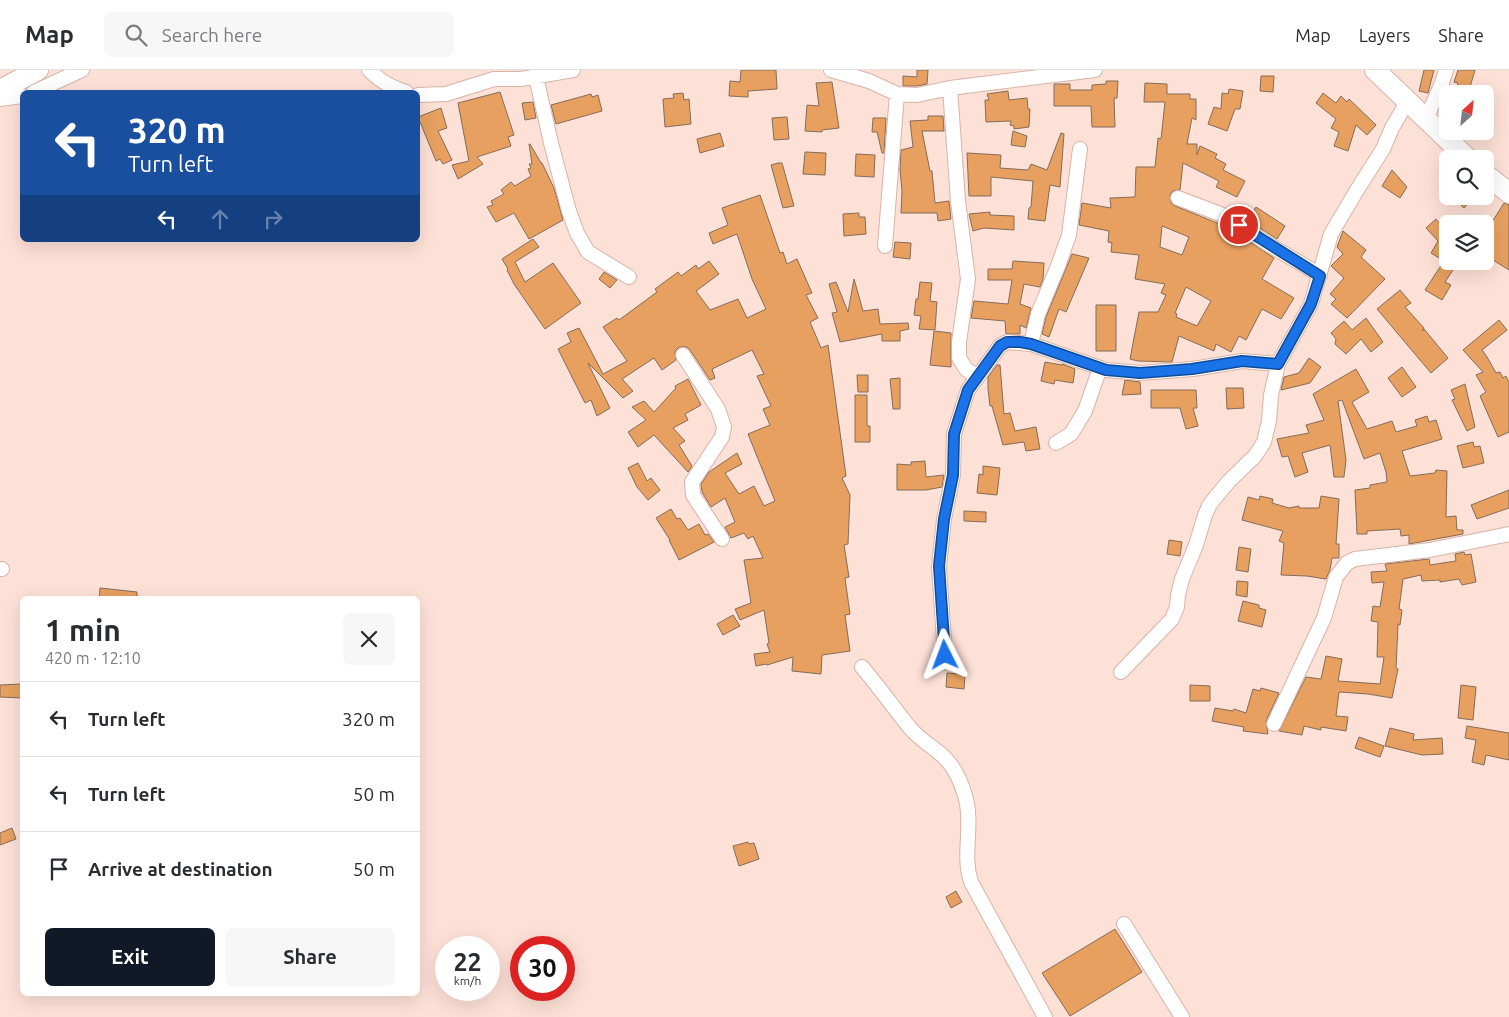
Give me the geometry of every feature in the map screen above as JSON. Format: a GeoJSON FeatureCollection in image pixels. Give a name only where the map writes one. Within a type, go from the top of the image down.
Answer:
{"type":"FeatureCollection","features":[{"type":"Feature","properties":{"kind":"street"},"geometry":{"type":"LineString","coordinates":[[0,90],[38,70]]}},
{"type":"Feature","properties":{"kind":"street"},"geometry":{"type":"LineString","coordinates":[[38,90],[82,70]]}},
{"type":"Feature","properties":{"kind":"street"},"geometry":{"type":"LineString","coordinates":[[369,70],[378,78],[399,90]]}},
{"type":"Feature","properties":{"kind":"street"},"geometry":{"type":"LineString","coordinates":[[420,96],[446,94],[494,79],[520,79],[573,70]]}},
{"type":"Feature","properties":{"kind":"street"},"geometry":{"type":"LineString","coordinates":[[831,70],[869,81],[897,94],[928,94],[950,88],[1095,70]]}},
{"type":"Feature","properties":{"kind":"street"},"geometry":{"type":"LineString","coordinates":[[1375,70],[1458,150]]}},
{"type":"Feature","properties":{"kind":"street"},"geometry":{"type":"LineString","coordinates":[[1426,120],[1446,70]]}},
{"type":"Feature","properties":{"kind":"street"},"geometry":{"type":"LineString","coordinates":[[536,77],[551,143],[569,211],[577,233],[588,252],[628,277]]}},
{"type":"Feature","properties":{"kind":"street"},"geometry":{"type":"LineString","coordinates":[[950,88],[958,202],[968,279],[959,342],[960,358],[966,369],[977,377]]}},
{"type":"Feature","properties":{"kind":"street"},"geometry":{"type":"LineString","coordinates":[[885,246],[897,94]]}},
{"type":"Feature","properties":{"kind":"street"},"geometry":{"type":"LineString","coordinates":[[0,99],[20,96]]}},
{"type":"Feature","properties":{"kind":"street"},"geometry":{"type":"LineString","coordinates":[[1121,672],[1172,619],[1177,607],[1182,579],[1210,504],[1255,456],[1264,442],[1278,364],[1311,304],[1332,234],[1357,190],[1384,149],[1392,128],[1407,102]]}},
{"type":"Feature","properties":{"kind":"street"},"geometry":{"type":"LineString","coordinates":[[1031,344],[1038,314],[1069,235],[1080,149]]}},
{"type":"Feature","properties":{"kind":"street"},"geometry":{"type":"LineString","coordinates":[[1494,181],[1509,193]]}},
{"type":"Feature","properties":{"kind":"street"},"geometry":{"type":"LineString","coordinates":[[1178,198],[1228,217],[1320,276]]}},
{"type":"Feature","properties":{"kind":"street"},"geometry":{"type":"LineString","coordinates":[[945,655],[939,566],[944,519],[953,475],[954,434],[968,390],[1000,346],[1007,342],[1031,344],[1106,370],[1140,373],[1192,369],[1242,361],[1278,364]]}},
{"type":"Feature","properties":{"kind":"street"},"geometry":{"type":"LineString","coordinates":[[683,355],[718,410],[724,426],[722,437],[712,455],[692,482],[693,495],[722,539]]}},
{"type":"Feature","properties":{"kind":"street"},"geometry":{"type":"LineString","coordinates":[[1056,443],[1071,434],[1085,411],[1100,368]]}},
{"type":"Feature","properties":{"kind":"street"},"geometry":{"type":"LineString","coordinates":[[1274,724],[1324,618],[1336,577],[1347,563],[1355,559],[1430,550],[1509,534]]}},
{"type":"Feature","properties":{"kind":"street"},"geometry":{"type":"LineString","coordinates":[[862,667],[910,729],[923,742],[945,758],[960,780],[966,801],[969,846],[966,858],[971,882],[1045,1017]]}},
{"type":"Feature","properties":{"kind":"street"},"geometry":{"type":"LineString","coordinates":[[1124,924],[1182,1017]]}},
{"type":"Feature","properties":{"kind":"building"},"geometry":{"type":"Polygon","coordinates":[[[741,70],[776,70],[777,89],[748,91],[748,97],[729,96],[730,81],[740,82],[741,70]]]}},
{"type":"Feature","properties":{"kind":"building"},"geometry":{"type":"Polygon","coordinates":[[[917,70],[928,70],[927,84],[903,86],[903,76],[917,77],[917,70]]]}},
{"type":"Feature","properties":{"kind":"building"},"geometry":{"type":"Polygon","coordinates":[[[1424,70],[1434,70],[1428,93],[1419,91],[1424,70]]]}},
{"type":"Feature","properties":{"kind":"building"},"geometry":{"type":"Polygon","coordinates":[[[1458,70],[1475,70],[1471,85],[1457,85],[1458,83],[1454,82],[1458,70]]]}},
{"type":"Feature","properties":{"kind":"building"},"geometry":{"type":"Polygon","coordinates":[[[1261,76],[1274,76],[1273,92],[1260,91],[1261,76]]]}},
{"type":"Feature","properties":{"kind":"building"},"geometry":{"type":"Polygon","coordinates":[[[1106,81],[1118,81],[1117,98],[1114,98],[1115,127],[1092,127],[1091,106],[1054,106],[1054,84],[1070,84],[1070,90],[1092,90],[1092,85],[1106,84],[1106,81]]]}},
{"type":"Feature","properties":{"kind":"building"},"geometry":{"type":"Polygon","coordinates":[[[832,82],[839,128],[822,130],[822,132],[805,131],[807,105],[819,106],[816,83],[832,82]]]}},
{"type":"Feature","properties":{"kind":"building"},"geometry":{"type":"Polygon","coordinates":[[[1145,83],[1167,84],[1167,94],[1190,94],[1190,99],[1196,99],[1196,120],[1192,118],[1187,144],[1197,144],[1197,155],[1200,146],[1217,154],[1215,158],[1226,164],[1223,170],[1245,181],[1237,197],[1216,187],[1219,181],[1183,163],[1180,190],[1173,191],[1170,194],[1171,203],[1227,227],[1274,258],[1262,279],[1294,298],[1281,319],[1262,309],[1246,340],[1239,336],[1231,352],[1216,344],[1214,351],[1179,336],[1172,362],[1130,359],[1139,312],[1158,312],[1166,295],[1161,293],[1165,284],[1135,279],[1139,255],[1111,252],[1112,243],[1108,242],[1109,231],[1079,225],[1082,203],[1111,208],[1110,198],[1135,197],[1136,167],[1155,167],[1158,138],[1161,139],[1165,102],[1144,102],[1145,83]],[[1162,226],[1160,247],[1182,255],[1189,237],[1162,226]],[[1186,287],[1175,313],[1177,314],[1176,317],[1197,326],[1211,301],[1186,287]]]}},
{"type":"Feature","properties":{"kind":"building"},"geometry":{"type":"Polygon","coordinates":[[[1229,89],[1243,91],[1240,109],[1235,109],[1227,131],[1208,124],[1214,107],[1221,109],[1222,93],[1228,94],[1229,89]]]}},
{"type":"Feature","properties":{"kind":"building"},"geometry":{"type":"Polygon","coordinates":[[[1008,91],[1009,100],[1027,98],[1028,109],[1030,109],[1029,127],[1014,129],[1014,126],[1010,125],[1011,121],[986,122],[985,100],[989,100],[987,94],[1008,91]]]}},
{"type":"Feature","properties":{"kind":"building"},"geometry":{"type":"Polygon","coordinates":[[[500,92],[514,135],[508,137],[511,146],[477,157],[483,164],[458,179],[452,165],[469,161],[458,103],[500,92]]]}},
{"type":"Feature","properties":{"kind":"building"},"geometry":{"type":"Polygon","coordinates":[[[683,93],[684,100],[689,99],[691,124],[665,127],[663,99],[674,98],[673,94],[683,93]]]}},
{"type":"Feature","properties":{"kind":"building"},"geometry":{"type":"Polygon","coordinates":[[[1323,93],[1336,103],[1341,96],[1347,102],[1349,99],[1376,125],[1367,135],[1356,125],[1348,151],[1334,146],[1339,132],[1331,128],[1336,119],[1316,103],[1323,93]]]}},
{"type":"Feature","properties":{"kind":"building"},"geometry":{"type":"Polygon","coordinates":[[[591,94],[592,97],[598,95],[602,111],[556,124],[551,105],[591,94]]]}},
{"type":"Feature","properties":{"kind":"building"},"geometry":{"type":"Polygon","coordinates":[[[533,102],[536,118],[525,120],[522,103],[533,102]]]}},
{"type":"Feature","properties":{"kind":"building"},"geometry":{"type":"Polygon","coordinates":[[[441,108],[447,128],[438,131],[452,160],[443,164],[440,159],[436,161],[420,122],[420,116],[441,108]]]}},
{"type":"Feature","properties":{"kind":"building"},"geometry":{"type":"Polygon","coordinates":[[[928,116],[943,116],[944,131],[922,131],[930,171],[932,171],[935,203],[949,201],[951,219],[938,221],[937,213],[901,213],[901,150],[913,147],[910,121],[928,120],[928,116]]]}},
{"type":"Feature","properties":{"kind":"building"},"geometry":{"type":"Polygon","coordinates":[[[787,117],[789,139],[774,140],[772,118],[787,117]]]}},
{"type":"Feature","properties":{"kind":"building"},"geometry":{"type":"Polygon","coordinates":[[[873,118],[886,118],[884,153],[882,153],[877,132],[872,132],[873,118]]]}},
{"type":"Feature","properties":{"kind":"building"},"geometry":{"type":"Polygon","coordinates":[[[1013,131],[1027,136],[1025,147],[1011,145],[1013,131]]]}},
{"type":"Feature","properties":{"kind":"building"},"geometry":{"type":"Polygon","coordinates":[[[720,133],[724,146],[700,153],[697,139],[720,133]]]}},
{"type":"Feature","properties":{"kind":"building"},"geometry":{"type":"Polygon","coordinates":[[[1061,133],[1064,134],[1060,187],[1050,185],[1045,221],[1028,219],[1033,181],[991,177],[991,196],[969,196],[967,153],[1001,155],[1000,168],[1028,170],[1031,164],[1047,170],[1061,133]]]}},
{"type":"Feature","properties":{"kind":"building"},"geometry":{"type":"Polygon","coordinates":[[[529,144],[542,163],[554,188],[563,220],[529,239],[514,213],[496,222],[487,207],[493,205],[491,201],[504,194],[501,190],[511,182],[515,186],[531,176],[528,169],[531,168],[529,164],[532,164],[529,144]]]}},
{"type":"Feature","properties":{"kind":"building"},"geometry":{"type":"Polygon","coordinates":[[[805,152],[826,153],[825,175],[803,174],[805,152]]]}},
{"type":"Feature","properties":{"kind":"building"},"geometry":{"type":"Polygon","coordinates":[[[856,154],[875,155],[874,177],[855,176],[856,154]]]}},
{"type":"Feature","properties":{"kind":"building"},"geometry":{"type":"Polygon","coordinates":[[[782,163],[794,206],[783,208],[771,165],[782,163]]]}},
{"type":"Feature","properties":{"kind":"building"},"geometry":{"type":"Polygon","coordinates":[[[1392,170],[1407,187],[1400,198],[1382,186],[1392,170]]]}},
{"type":"Feature","properties":{"kind":"building"},"geometry":{"type":"Polygon","coordinates":[[[760,195],[780,253],[783,252],[787,264],[797,259],[812,293],[806,295],[818,318],[810,322],[821,348],[828,345],[846,476],[842,478],[850,495],[848,544],[844,545],[849,577],[845,578],[850,614],[845,615],[850,651],[822,655],[821,674],[792,671],[793,657],[767,665],[756,666],[754,654],[770,652],[767,644],[769,643],[764,610],[740,620],[735,609],[751,603],[744,560],[763,558],[753,536],[748,539],[744,533],[731,538],[725,527],[735,522],[725,498],[711,507],[702,492],[701,484],[709,472],[737,453],[742,464],[725,473],[739,494],[754,486],[764,506],[775,501],[748,434],[770,425],[763,409],[771,406],[757,376],[764,374],[752,350],[712,369],[715,378],[710,380],[690,350],[687,347],[679,347],[675,351],[676,360],[662,370],[654,358],[622,379],[633,391],[623,398],[588,363],[610,408],[597,416],[591,400],[585,403],[558,349],[571,342],[567,333],[579,328],[603,374],[627,361],[603,327],[617,318],[619,320],[657,292],[655,289],[678,272],[681,276],[696,265],[698,269],[709,261],[719,274],[696,291],[710,310],[738,299],[747,318],[766,309],[752,279],[737,234],[713,244],[709,233],[728,225],[722,208],[760,195]]]}},
{"type":"Feature","properties":{"kind":"building"},"geometry":{"type":"Polygon","coordinates":[[[1504,203],[1509,205],[1509,270],[1494,261],[1494,219],[1504,203]]]}},
{"type":"Feature","properties":{"kind":"building"},"geometry":{"type":"Polygon","coordinates":[[[1256,207],[1285,226],[1277,239],[1248,220],[1256,207]]]}},
{"type":"Feature","properties":{"kind":"building"},"geometry":{"type":"Polygon","coordinates":[[[990,212],[990,215],[1014,216],[1014,230],[984,228],[973,231],[969,214],[990,212]]]}},
{"type":"Feature","properties":{"kind":"building"},"geometry":{"type":"Polygon","coordinates":[[[859,213],[859,217],[865,217],[866,234],[844,236],[843,214],[859,213]]]}},
{"type":"Feature","properties":{"kind":"building"},"geometry":{"type":"Polygon","coordinates":[[[1436,219],[1439,223],[1439,258],[1431,253],[1438,241],[1426,228],[1436,219]]]}},
{"type":"Feature","properties":{"kind":"building"},"geometry":{"type":"Polygon","coordinates":[[[1343,231],[1366,250],[1361,257],[1385,279],[1347,318],[1331,304],[1336,299],[1330,294],[1344,278],[1331,266],[1343,254],[1337,247],[1343,231]]]}},
{"type":"Feature","properties":{"kind":"building"},"geometry":{"type":"Polygon","coordinates":[[[533,239],[539,247],[515,262],[525,282],[553,263],[581,303],[545,329],[514,284],[502,259],[533,239]]]}},
{"type":"Feature","properties":{"kind":"building"},"geometry":{"type":"Polygon","coordinates":[[[895,242],[911,243],[910,259],[893,257],[895,242]]]}},
{"type":"Feature","properties":{"kind":"building"},"geometry":{"type":"Polygon","coordinates":[[[1072,254],[1089,258],[1066,312],[1059,309],[1049,337],[1042,334],[1046,317],[1072,254]]]}},
{"type":"Feature","properties":{"kind":"building"},"geometry":{"type":"Polygon","coordinates":[[[1013,261],[1044,263],[1043,279],[1040,287],[1024,284],[1020,304],[1031,308],[1026,328],[1020,325],[1020,334],[1006,334],[1005,321],[971,318],[974,301],[1008,304],[1012,280],[988,280],[988,269],[1012,269],[1013,261]]]}},
{"type":"Feature","properties":{"kind":"building"},"geometry":{"type":"Polygon","coordinates":[[[1439,269],[1453,270],[1445,282],[1451,285],[1442,300],[1425,290],[1439,269]]]}},
{"type":"Feature","properties":{"kind":"building"},"geometry":{"type":"Polygon","coordinates":[[[604,272],[617,280],[610,288],[599,279],[604,272]]]}},
{"type":"Feature","properties":{"kind":"building"},"geometry":{"type":"Polygon","coordinates":[[[854,279],[863,311],[878,309],[880,324],[908,323],[909,329],[900,331],[900,341],[882,341],[882,334],[840,342],[832,313],[837,312],[829,284],[836,282],[848,312],[854,279]]]}},
{"type":"Feature","properties":{"kind":"building"},"geometry":{"type":"Polygon","coordinates":[[[920,282],[932,283],[930,301],[937,302],[935,330],[919,329],[921,316],[914,315],[920,282]]]}},
{"type":"Feature","properties":{"kind":"building"},"geometry":{"type":"Polygon","coordinates":[[[1400,290],[1411,303],[1405,307],[1424,328],[1422,331],[1424,329],[1448,358],[1431,373],[1377,309],[1400,290]]]}},
{"type":"Feature","properties":{"kind":"building"},"geometry":{"type":"Polygon","coordinates":[[[1096,305],[1116,305],[1116,351],[1096,351],[1096,305]]]}},
{"type":"Feature","properties":{"kind":"building"},"geometry":{"type":"Polygon","coordinates":[[[1366,318],[1383,342],[1371,352],[1361,339],[1346,354],[1335,344],[1336,339],[1331,333],[1344,321],[1352,330],[1366,318]]]}},
{"type":"Feature","properties":{"kind":"building"},"geometry":{"type":"Polygon","coordinates":[[[1499,320],[1507,330],[1482,350],[1496,373],[1500,372],[1503,378],[1506,376],[1509,382],[1509,432],[1498,437],[1480,396],[1486,392],[1476,375],[1483,372],[1463,350],[1499,320]]]}},
{"type":"Feature","properties":{"kind":"building"},"geometry":{"type":"Polygon","coordinates":[[[934,331],[951,333],[951,367],[930,365],[934,331]]]}},
{"type":"Feature","properties":{"kind":"building"},"geometry":{"type":"Polygon","coordinates":[[[1309,358],[1321,367],[1310,383],[1281,390],[1284,377],[1299,373],[1309,358]]]}},
{"type":"Feature","properties":{"kind":"building"},"geometry":{"type":"Polygon","coordinates":[[[1045,362],[1062,364],[1075,369],[1073,383],[1055,380],[1054,384],[1041,381],[1045,362]]]}},
{"type":"Feature","properties":{"kind":"building"},"geometry":{"type":"Polygon","coordinates":[[[997,365],[1000,365],[1004,414],[1010,413],[1015,431],[1036,427],[1040,449],[1026,451],[1024,442],[1003,445],[992,406],[990,406],[988,389],[988,377],[997,365]]]}},
{"type":"Feature","properties":{"kind":"building"},"geometry":{"type":"Polygon","coordinates":[[[1402,367],[1416,387],[1402,397],[1388,378],[1402,367]]]}},
{"type":"Feature","properties":{"kind":"building"},"geometry":{"type":"Polygon","coordinates":[[[1356,369],[1369,392],[1352,402],[1367,429],[1392,421],[1396,432],[1417,426],[1415,420],[1427,416],[1429,422],[1436,420],[1442,439],[1402,451],[1410,476],[1435,473],[1436,470],[1447,471],[1446,517],[1456,516],[1457,530],[1463,530],[1463,534],[1409,544],[1409,535],[1401,536],[1400,529],[1367,531],[1367,534],[1357,534],[1355,490],[1370,488],[1370,485],[1387,482],[1386,472],[1380,453],[1364,459],[1342,400],[1338,401],[1346,460],[1344,477],[1334,477],[1330,445],[1302,453],[1308,472],[1295,477],[1288,456],[1282,457],[1277,439],[1309,433],[1306,425],[1324,420],[1313,394],[1356,369]]]}},
{"type":"Feature","properties":{"kind":"building"},"geometry":{"type":"Polygon","coordinates":[[[857,375],[868,375],[868,392],[858,392],[857,375]]]}},
{"type":"Feature","properties":{"kind":"building"},"geometry":{"type":"Polygon","coordinates":[[[900,378],[900,409],[893,409],[890,379],[900,378]]]}},
{"type":"Feature","properties":{"kind":"building"},"geometry":{"type":"Polygon","coordinates":[[[688,379],[701,405],[685,414],[688,420],[673,428],[685,441],[679,445],[692,466],[688,472],[654,435],[638,447],[628,432],[646,420],[632,407],[644,401],[654,412],[676,388],[675,386],[688,379]]]}},
{"type":"Feature","properties":{"kind":"building"},"geometry":{"type":"Polygon","coordinates":[[[1125,380],[1140,382],[1141,394],[1122,395],[1125,380]]]}},
{"type":"Feature","properties":{"kind":"building"},"geometry":{"type":"Polygon","coordinates":[[[1465,384],[1475,427],[1467,431],[1452,400],[1455,399],[1451,390],[1465,384]]]}},
{"type":"Feature","properties":{"kind":"building"},"geometry":{"type":"Polygon","coordinates":[[[1226,388],[1243,388],[1244,408],[1227,409],[1226,388]]]}},
{"type":"Feature","properties":{"kind":"building"},"geometry":{"type":"Polygon","coordinates":[[[1151,390],[1196,390],[1197,408],[1193,408],[1198,426],[1186,429],[1180,408],[1151,408],[1151,390]]]}},
{"type":"Feature","properties":{"kind":"building"},"geometry":{"type":"Polygon","coordinates":[[[855,395],[867,395],[867,426],[870,426],[870,442],[855,442],[855,395]]]}},
{"type":"Feature","properties":{"kind":"building"},"geometry":{"type":"Polygon","coordinates":[[[1473,442],[1474,447],[1480,446],[1484,463],[1463,468],[1457,446],[1473,442]]]}},
{"type":"Feature","properties":{"kind":"building"},"geometry":{"type":"Polygon","coordinates":[[[925,461],[926,477],[944,475],[942,487],[926,490],[897,490],[897,464],[911,465],[911,462],[925,461]]]}},
{"type":"Feature","properties":{"kind":"building"},"geometry":{"type":"Polygon","coordinates":[[[638,463],[647,481],[651,478],[660,490],[648,500],[637,487],[628,468],[638,463]]]}},
{"type":"Feature","properties":{"kind":"building"},"geometry":{"type":"Polygon","coordinates":[[[983,466],[1000,468],[997,495],[977,493],[979,474],[983,475],[983,466]]]}},
{"type":"Feature","properties":{"kind":"building"},"geometry":{"type":"Polygon","coordinates":[[[1509,490],[1509,508],[1477,519],[1471,505],[1509,490]]]}},
{"type":"Feature","properties":{"kind":"building"},"geometry":{"type":"Polygon","coordinates":[[[1260,496],[1273,499],[1272,503],[1289,508],[1299,506],[1299,508],[1319,508],[1321,496],[1339,499],[1336,544],[1339,544],[1339,558],[1332,558],[1326,579],[1281,575],[1284,543],[1279,541],[1283,531],[1242,520],[1248,497],[1259,500],[1260,496]]]}},
{"type":"Feature","properties":{"kind":"building"},"geometry":{"type":"Polygon","coordinates":[[[671,509],[677,519],[680,518],[688,530],[699,524],[705,535],[708,534],[714,542],[679,560],[670,540],[656,518],[671,509]]]}},
{"type":"Feature","properties":{"kind":"building"},"geometry":{"type":"Polygon","coordinates":[[[964,511],[986,512],[986,522],[964,521],[964,511]]]}},
{"type":"Feature","properties":{"kind":"building"},"geometry":{"type":"Polygon","coordinates":[[[1169,540],[1182,542],[1180,556],[1167,554],[1169,540]]]}},
{"type":"Feature","properties":{"kind":"building"},"geometry":{"type":"Polygon","coordinates":[[[1239,547],[1251,549],[1248,572],[1236,570],[1239,547]]]}},
{"type":"Feature","properties":{"kind":"building"},"geometry":{"type":"Polygon","coordinates":[[[1464,552],[1465,555],[1471,554],[1476,582],[1462,585],[1459,579],[1440,582],[1440,580],[1422,581],[1421,575],[1403,579],[1399,609],[1402,610],[1400,625],[1398,624],[1396,668],[1398,669],[1392,698],[1339,692],[1336,716],[1348,717],[1346,731],[1321,727],[1321,730],[1304,726],[1302,735],[1279,731],[1306,677],[1321,679],[1326,656],[1342,659],[1338,681],[1380,684],[1384,657],[1377,657],[1378,622],[1371,621],[1373,606],[1380,607],[1384,582],[1372,583],[1371,572],[1387,571],[1385,564],[1429,559],[1430,565],[1456,561],[1455,554],[1464,552]]]}},
{"type":"Feature","properties":{"kind":"building"},"geometry":{"type":"Polygon","coordinates":[[[1237,581],[1248,582],[1247,597],[1236,595],[1237,581]]]}},
{"type":"Feature","properties":{"kind":"building"},"geometry":{"type":"Polygon","coordinates":[[[100,588],[137,592],[137,596],[99,596],[100,588]]]}},
{"type":"Feature","properties":{"kind":"building"},"geometry":{"type":"Polygon","coordinates":[[[1243,601],[1259,605],[1259,608],[1266,610],[1262,627],[1238,621],[1243,601]]]}},
{"type":"Feature","properties":{"kind":"building"},"geometry":{"type":"Polygon","coordinates":[[[733,615],[740,626],[723,635],[717,624],[733,615]]]}},
{"type":"Feature","properties":{"kind":"building"},"geometry":{"type":"Polygon","coordinates":[[[947,673],[965,674],[964,689],[946,687],[947,673]]]}},
{"type":"Feature","properties":{"kind":"building"},"geometry":{"type":"Polygon","coordinates":[[[20,684],[20,698],[0,697],[0,685],[20,684]]]}},
{"type":"Feature","properties":{"kind":"building"},"geometry":{"type":"Polygon","coordinates":[[[1190,685],[1210,686],[1210,701],[1190,701],[1190,685]]]}},
{"type":"Feature","properties":{"kind":"building"},"geometry":{"type":"Polygon","coordinates":[[[1461,685],[1476,687],[1473,720],[1458,718],[1461,685]]]}},
{"type":"Feature","properties":{"kind":"building"},"geometry":{"type":"Polygon","coordinates":[[[1261,688],[1279,693],[1266,721],[1268,734],[1243,731],[1244,727],[1212,721],[1215,708],[1233,711],[1234,709],[1246,713],[1253,689],[1260,691],[1261,688]]]}},
{"type":"Feature","properties":{"kind":"building"},"geometry":{"type":"Polygon","coordinates":[[[1467,726],[1509,733],[1509,760],[1486,755],[1484,765],[1472,762],[1476,740],[1465,738],[1467,726]]]}},
{"type":"Feature","properties":{"kind":"building"},"geometry":{"type":"Polygon","coordinates":[[[1390,728],[1414,734],[1413,740],[1442,738],[1443,754],[1422,755],[1385,746],[1390,728]]]}},
{"type":"Feature","properties":{"kind":"building"},"geometry":{"type":"Polygon","coordinates":[[[1359,737],[1384,746],[1380,757],[1355,748],[1359,737]]]}},
{"type":"Feature","properties":{"kind":"building"},"geometry":{"type":"Polygon","coordinates":[[[12,828],[16,839],[0,845],[0,833],[12,828]]]}},
{"type":"Feature","properties":{"kind":"building"},"geometry":{"type":"Polygon","coordinates":[[[748,842],[749,844],[754,843],[759,859],[739,866],[733,846],[748,842]]]}},
{"type":"Feature","properties":{"kind":"building"},"geometry":{"type":"Polygon","coordinates":[[[956,891],[962,902],[951,908],[946,897],[956,891]]]}},
{"type":"Feature","properties":{"kind":"building"},"geometry":{"type":"Polygon","coordinates":[[[1115,929],[1142,972],[1070,1016],[1042,973],[1115,929]]]}},
{"type":"Feature","properties":{"kind":"route"},"geometry":{"type":"LineString","coordinates":[[945,655],[939,566],[944,519],[953,475],[954,434],[968,390],[991,356],[1000,346],[1007,342],[1020,342],[1035,345],[1106,370],[1140,373],[1192,369],[1242,361],[1278,364],[1311,304],[1320,276],[1239,225]]}}]}
